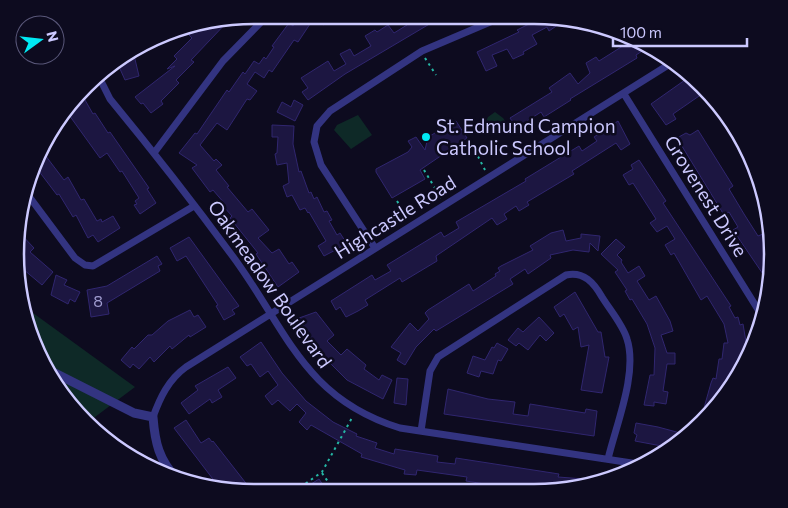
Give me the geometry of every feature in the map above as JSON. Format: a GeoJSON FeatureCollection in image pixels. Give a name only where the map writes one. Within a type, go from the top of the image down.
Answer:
{"type":"FeatureCollection","features":[{"type":"Feature","properties":{"kind":"street"},"geometry":{"type":"LineString","coordinates":[[154,153],[223,61],[259,24]]}},
{"type":"Feature","properties":{"kind":"street"},"geometry":{"type":"LineString","coordinates":[[375,248],[321,165],[314,142],[317,126],[330,111],[420,52],[486,24]]}},
{"type":"Feature","properties":{"kind":"street","name":"Highcastle Road"},"geometry":{"type":"LineString","coordinates":[[153,417],[160,398],[180,371],[667,66]]}},
{"type":"Feature","properties":{"kind":"street","name":"Oakmeadow Boulevard"},"geometry":{"type":"LineString","coordinates":[[101,82],[110,99],[233,255],[270,315],[309,372],[356,411],[385,424],[421,432],[633,462]]}},
{"type":"Feature","properties":{"kind":"street","name":"Grovenest Drive"},"geometry":{"type":"LineString","coordinates":[[624,94],[757,309]]}},
{"type":"Feature","properties":{"kind":"street"},"geometry":{"type":"LineString","coordinates":[[31,198],[75,258],[86,265],[93,266],[194,206]]}},
{"type":"Feature","properties":{"kind":"street"},"geometry":{"type":"LineString","coordinates":[[421,432],[430,371],[438,357],[566,275],[573,274],[584,276],[597,288],[627,337],[631,355],[608,459]]}},
{"type":"Feature","properties":{"kind":"street"},"geometry":{"type":"LineString","coordinates":[[59,375],[134,413],[153,417],[158,446],[167,467]]}},
{"type":"Feature","properties":{"kind":"path"},"geometry":{"type":"LineString","coordinates":[[420,52],[436,75]]}},
{"type":"Feature","properties":{"kind":"path"},"geometry":{"type":"LineString","coordinates":[[468,140],[489,177]]}},
{"type":"Feature","properties":{"kind":"path"},"geometry":{"type":"LineString","coordinates":[[424,170],[445,205]]}},
{"type":"Feature","properties":{"kind":"path"},"geometry":{"type":"LineString","coordinates":[[397,201],[412,225]]}},
{"type":"Feature","properties":{"kind":"path"},"geometry":{"type":"LineString","coordinates":[[305,484],[322,472],[356,411]]}},
{"type":"Feature","properties":{"kind":"path"},"geometry":{"type":"LineString","coordinates":[[322,472],[330,484]]}},
{"type":"Feature","properties":{"kind":"green space"},"geometry":{"type":"Polygon","coordinates":[[[495,112],[508,125],[499,134],[487,130],[484,126],[488,117],[495,112]]]}},
{"type":"Feature","properties":{"kind":"green space"},"geometry":{"type":"Polygon","coordinates":[[[358,115],[372,135],[351,149],[334,130],[337,125],[358,115]]]}},
{"type":"Feature","properties":{"kind":"green space"},"geometry":{"type":"Polygon","coordinates":[[[31,312],[135,387],[93,419],[71,394],[47,356],[31,312]]]}},
{"type":"Feature","properties":{"kind":"building"},"geometry":{"type":"Polygon","coordinates":[[[288,24],[293,26],[294,24],[310,24],[298,42],[294,40],[272,72],[269,70],[264,78],[255,72],[247,84],[257,91],[250,100],[247,99],[227,130],[217,123],[200,145],[214,161],[216,159],[222,165],[216,170],[229,186],[227,187],[248,212],[252,209],[269,230],[258,238],[272,253],[279,249],[289,264],[292,262],[299,272],[278,287],[256,254],[258,253],[230,218],[232,216],[223,206],[225,204],[213,190],[210,192],[192,168],[197,165],[179,153],[195,133],[197,134],[227,90],[229,92],[243,72],[245,74],[254,61],[259,64],[264,57],[266,59],[274,47],[272,46],[288,24]]]}},
{"type":"Feature","properties":{"kind":"building"},"geometry":{"type":"Polygon","coordinates":[[[429,24],[345,74],[308,100],[302,92],[308,88],[301,78],[328,61],[334,71],[346,64],[340,54],[350,49],[354,56],[371,46],[365,36],[375,30],[377,32],[388,25],[394,33],[407,25],[429,24]]]}},
{"type":"Feature","properties":{"kind":"building"},"geometry":{"type":"Polygon","coordinates":[[[529,24],[558,25],[549,31],[547,27],[532,35],[537,44],[523,52],[524,54],[513,59],[507,49],[492,55],[497,66],[486,71],[477,52],[519,32],[517,30],[529,24]]]}},
{"type":"Feature","properties":{"kind":"building"},"geometry":{"type":"Polygon","coordinates":[[[223,26],[191,60],[194,62],[176,80],[179,83],[161,101],[163,104],[151,113],[135,97],[175,66],[167,69],[177,59],[174,56],[192,38],[189,35],[209,28],[223,26]]]}},
{"type":"Feature","properties":{"kind":"building"},"geometry":{"type":"Polygon","coordinates":[[[625,42],[642,51],[636,55],[637,58],[544,117],[541,112],[524,123],[527,128],[520,133],[510,118],[552,92],[549,88],[570,73],[578,84],[590,73],[586,63],[596,57],[599,61],[626,44],[625,42]]]}},
{"type":"Feature","properties":{"kind":"building"},"geometry":{"type":"Polygon","coordinates":[[[135,58],[139,76],[125,80],[119,67],[135,58]]]}},
{"type":"Feature","properties":{"kind":"building"},"geometry":{"type":"Polygon","coordinates":[[[685,80],[701,95],[673,114],[676,119],[666,125],[651,104],[685,80]]]}},
{"type":"Feature","properties":{"kind":"building"},"geometry":{"type":"Polygon","coordinates":[[[84,99],[93,114],[95,113],[108,133],[110,132],[149,188],[147,189],[156,203],[140,214],[134,205],[137,204],[135,201],[139,198],[122,171],[120,172],[107,153],[100,158],[70,116],[84,99]]]}},
{"type":"Feature","properties":{"kind":"building"},"geometry":{"type":"Polygon","coordinates":[[[294,100],[303,105],[295,121],[277,112],[282,102],[291,107],[294,100]]]}},
{"type":"Feature","properties":{"kind":"building"},"geometry":{"type":"Polygon","coordinates":[[[456,121],[467,138],[420,170],[425,179],[392,198],[376,169],[408,152],[412,147],[408,141],[416,137],[425,150],[428,137],[456,121]]]}},
{"type":"Feature","properties":{"kind":"building"},"geometry":{"type":"Polygon","coordinates":[[[618,121],[630,144],[621,150],[616,143],[572,171],[574,174],[527,202],[529,205],[519,211],[516,206],[504,214],[507,219],[497,225],[492,218],[436,256],[437,261],[402,282],[400,278],[365,300],[368,305],[358,311],[346,317],[340,307],[336,310],[331,301],[372,275],[375,280],[391,271],[387,265],[441,232],[444,237],[459,228],[456,222],[526,181],[525,179],[579,146],[582,151],[597,141],[594,137],[618,121]]]}},
{"type":"Feature","properties":{"kind":"building"},"geometry":{"type":"Polygon","coordinates":[[[272,125],[294,126],[293,144],[299,172],[301,171],[309,193],[311,192],[314,199],[317,197],[324,212],[327,211],[332,220],[329,221],[337,235],[340,233],[347,244],[324,256],[318,246],[326,241],[309,212],[305,208],[300,210],[292,195],[287,197],[283,186],[289,183],[287,163],[277,165],[275,154],[277,153],[278,137],[272,137],[272,125]]]}},
{"type":"Feature","properties":{"kind":"building"},"geometry":{"type":"Polygon","coordinates":[[[698,130],[733,186],[729,189],[744,214],[758,236],[763,235],[763,275],[733,230],[738,227],[729,212],[724,215],[677,138],[686,133],[690,135],[698,130]]]}},
{"type":"Feature","properties":{"kind":"building"},"geometry":{"type":"Polygon","coordinates":[[[45,156],[64,180],[68,177],[81,200],[84,199],[97,221],[101,219],[102,222],[113,216],[120,228],[98,242],[93,235],[88,238],[76,215],[73,217],[59,194],[57,195],[39,171],[45,156]]]}},
{"type":"Feature","properties":{"kind":"building"},"geometry":{"type":"Polygon","coordinates":[[[639,160],[666,201],[663,203],[731,306],[729,307],[735,318],[738,317],[740,325],[743,324],[746,342],[741,356],[717,394],[705,408],[711,383],[713,378],[716,379],[719,359],[722,359],[724,343],[728,343],[724,324],[707,296],[701,300],[674,253],[671,255],[665,245],[675,239],[667,226],[657,232],[650,223],[656,219],[633,183],[629,185],[623,175],[633,169],[631,165],[639,160]]]}},
{"type":"Feature","properties":{"kind":"building"},"geometry":{"type":"Polygon","coordinates":[[[563,230],[566,241],[581,238],[581,234],[600,236],[598,251],[590,243],[589,252],[573,250],[550,255],[551,258],[528,274],[525,269],[510,279],[513,284],[436,331],[434,329],[416,347],[405,365],[397,360],[401,353],[391,347],[410,323],[418,331],[429,319],[425,313],[428,310],[469,284],[473,291],[496,276],[495,274],[500,271],[498,268],[533,250],[530,246],[551,233],[563,230]]]}},
{"type":"Feature","properties":{"kind":"building"},"geometry":{"type":"Polygon","coordinates":[[[189,237],[239,306],[232,310],[235,314],[224,320],[216,306],[218,305],[186,256],[177,261],[170,248],[189,237]]]}},
{"type":"Feature","properties":{"kind":"building"},"geometry":{"type":"Polygon","coordinates":[[[24,238],[34,248],[30,252],[53,272],[42,285],[24,270],[24,238]]]}},
{"type":"Feature","properties":{"kind":"building"},"geometry":{"type":"Polygon","coordinates":[[[616,239],[625,247],[617,255],[622,260],[621,262],[628,273],[639,266],[645,276],[637,281],[649,300],[656,296],[670,321],[673,331],[661,335],[667,353],[675,353],[675,364],[667,364],[663,391],[668,392],[666,404],[654,402],[654,406],[644,405],[650,375],[654,375],[655,348],[647,324],[632,299],[630,300],[625,291],[627,290],[615,272],[618,270],[601,254],[616,239]]]}},
{"type":"Feature","properties":{"kind":"building"},"geometry":{"type":"Polygon","coordinates":[[[157,256],[162,264],[158,266],[160,271],[107,303],[109,314],[91,317],[87,290],[107,286],[157,256]]]}},
{"type":"Feature","properties":{"kind":"building"},"geometry":{"type":"Polygon","coordinates":[[[56,275],[67,280],[64,285],[80,292],[75,302],[70,299],[68,304],[51,295],[56,275]]]}},
{"type":"Feature","properties":{"kind":"building"},"geometry":{"type":"Polygon","coordinates":[[[575,292],[598,332],[601,332],[605,357],[609,357],[602,393],[581,390],[589,345],[581,347],[578,327],[573,330],[564,314],[560,317],[554,307],[575,292]]]}},
{"type":"Feature","properties":{"kind":"building"},"geometry":{"type":"Polygon","coordinates":[[[190,310],[194,317],[198,315],[206,327],[190,337],[189,335],[172,349],[170,346],[154,362],[150,357],[139,369],[133,364],[130,368],[121,360],[132,347],[134,349],[148,335],[152,335],[168,321],[190,310]]]}},
{"type":"Feature","properties":{"kind":"building"},"geometry":{"type":"Polygon","coordinates":[[[316,312],[334,335],[327,341],[341,355],[347,349],[366,365],[364,369],[379,380],[382,375],[392,380],[383,399],[347,380],[323,356],[310,339],[299,318],[316,312]]]}},
{"type":"Feature","properties":{"kind":"building"},"geometry":{"type":"Polygon","coordinates":[[[539,317],[554,333],[546,341],[540,335],[528,350],[519,343],[516,346],[508,340],[518,328],[523,332],[539,317]]]}},
{"type":"Feature","properties":{"kind":"building"},"geometry":{"type":"Polygon","coordinates":[[[261,342],[282,373],[306,401],[333,422],[357,434],[356,436],[377,443],[375,448],[394,454],[395,449],[438,456],[437,462],[455,464],[456,458],[559,474],[558,477],[583,479],[549,484],[485,484],[466,481],[467,477],[417,470],[416,475],[404,474],[405,470],[361,457],[362,454],[311,425],[307,430],[299,422],[306,413],[297,404],[290,411],[278,400],[272,405],[265,396],[278,385],[268,371],[260,377],[251,364],[247,366],[240,357],[261,342]]]}},
{"type":"Feature","properties":{"kind":"building"},"geometry":{"type":"Polygon","coordinates":[[[497,343],[508,349],[501,361],[498,360],[493,374],[481,371],[479,377],[467,373],[473,356],[485,360],[492,347],[494,348],[497,343]]]}},
{"type":"Feature","properties":{"kind":"building"},"geometry":{"type":"Polygon","coordinates":[[[228,367],[236,378],[218,390],[222,397],[212,403],[210,399],[189,414],[181,403],[198,390],[195,386],[228,367]]]}},
{"type":"Feature","properties":{"kind":"building"},"geometry":{"type":"Polygon","coordinates":[[[397,378],[408,379],[406,405],[394,403],[397,378]]]}},
{"type":"Feature","properties":{"kind":"building"},"geometry":{"type":"Polygon","coordinates":[[[448,389],[488,399],[515,402],[513,414],[528,416],[530,404],[585,413],[586,409],[597,411],[594,436],[444,414],[448,389]]]}},
{"type":"Feature","properties":{"kind":"building"},"geometry":{"type":"Polygon","coordinates":[[[186,420],[201,443],[209,438],[213,441],[247,484],[214,481],[174,428],[186,420]]]}},
{"type":"Feature","properties":{"kind":"building"},"geometry":{"type":"Polygon","coordinates":[[[636,423],[679,433],[661,446],[635,441],[637,435],[634,433],[636,423]]]}},
{"type":"Feature","properties":{"kind":"building"},"geometry":{"type":"Polygon","coordinates":[[[319,479],[322,484],[311,484],[319,479]]]}},
{"type":"Feature","properties":{"kind":"place","name":"St. Edmund Campion Catholic School"},"geometry":{"type":"Point","coordinates":[426,137]}}]}
